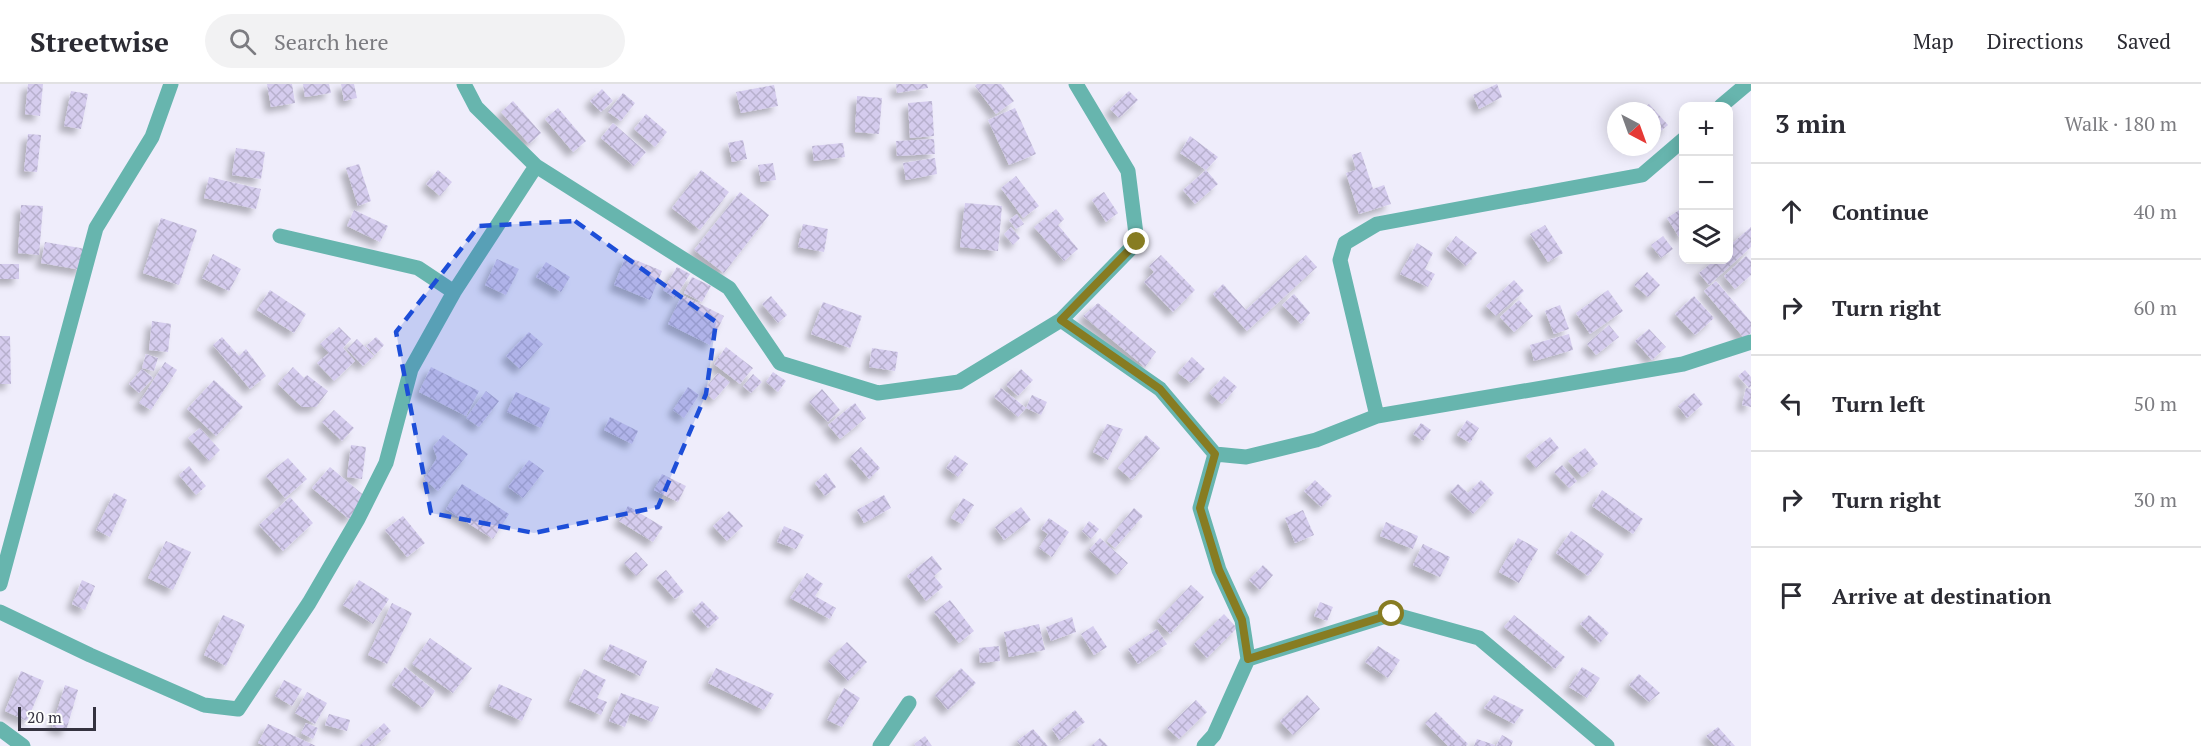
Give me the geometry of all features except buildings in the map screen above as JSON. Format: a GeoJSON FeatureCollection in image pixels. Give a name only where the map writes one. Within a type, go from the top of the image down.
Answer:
{"type":"FeatureCollection","features":[{"type":"Feature","properties":{"kind":"street"},"geometry":{"type":"LineString","coordinates":[[0,584],[96,228],[152,137],[171,84]]}},
{"type":"Feature","properties":{"kind":"street"},"geometry":{"type":"LineString","coordinates":[[464,84],[476,107],[536,166],[729,288],[780,363],[878,393],[959,381],[1061,320],[1137,242],[1128,171],[1076,84]]}},
{"type":"Feature","properties":{"kind":"street"},"geometry":{"type":"LineString","coordinates":[[1726,102],[1747,84]]}},
{"type":"Feature","properties":{"kind":"street"},"geometry":{"type":"LineString","coordinates":[[1377,416],[1340,260],[1345,243],[1377,224],[1642,175],[1679,143]]}},
{"type":"Feature","properties":{"kind":"street"},"geometry":{"type":"LineString","coordinates":[[0,612],[204,705],[238,709],[309,603],[358,519],[386,463],[411,369],[454,292],[536,166]]}},
{"type":"Feature","properties":{"kind":"street"},"geometry":{"type":"LineString","coordinates":[[280,236],[418,268],[454,292]]}},
{"type":"Feature","properties":{"kind":"street"},"geometry":{"type":"LineString","coordinates":[[1061,320],[1160,389],[1215,454],[1246,457],[1316,441],[1377,416],[1683,364],[1751,342]]}},
{"type":"Feature","properties":{"kind":"street"},"geometry":{"type":"LineString","coordinates":[[1204,746],[1214,735],[1248,659],[1242,620],[1219,570],[1200,508],[1215,454]]}},
{"type":"Feature","properties":{"kind":"street"},"geometry":{"type":"LineString","coordinates":[[1248,659],[1392,614],[1479,638],[1607,746]]}},
{"type":"Feature","properties":{"kind":"street"},"geometry":{"type":"LineString","coordinates":[[880,746],[909,703]]}},
{"type":"Feature","properties":{"kind":"street"},"geometry":{"type":"LineString","coordinates":[[0,729],[23,746]]}},
{"type":"Feature","properties":{"kind":"highlighted area"},"geometry":{"type":"Polygon","coordinates":[[[575,221],[716,322],[706,394],[658,507],[534,533],[431,513],[396,332],[479,226],[575,221]]]}},
{"type":"Feature","properties":{"kind":"route"},"geometry":{"type":"LineString","coordinates":[[1137,242],[1061,320],[1160,389],[1215,454],[1200,508],[1219,570],[1242,620],[1248,659],[1392,614]]}}]}
